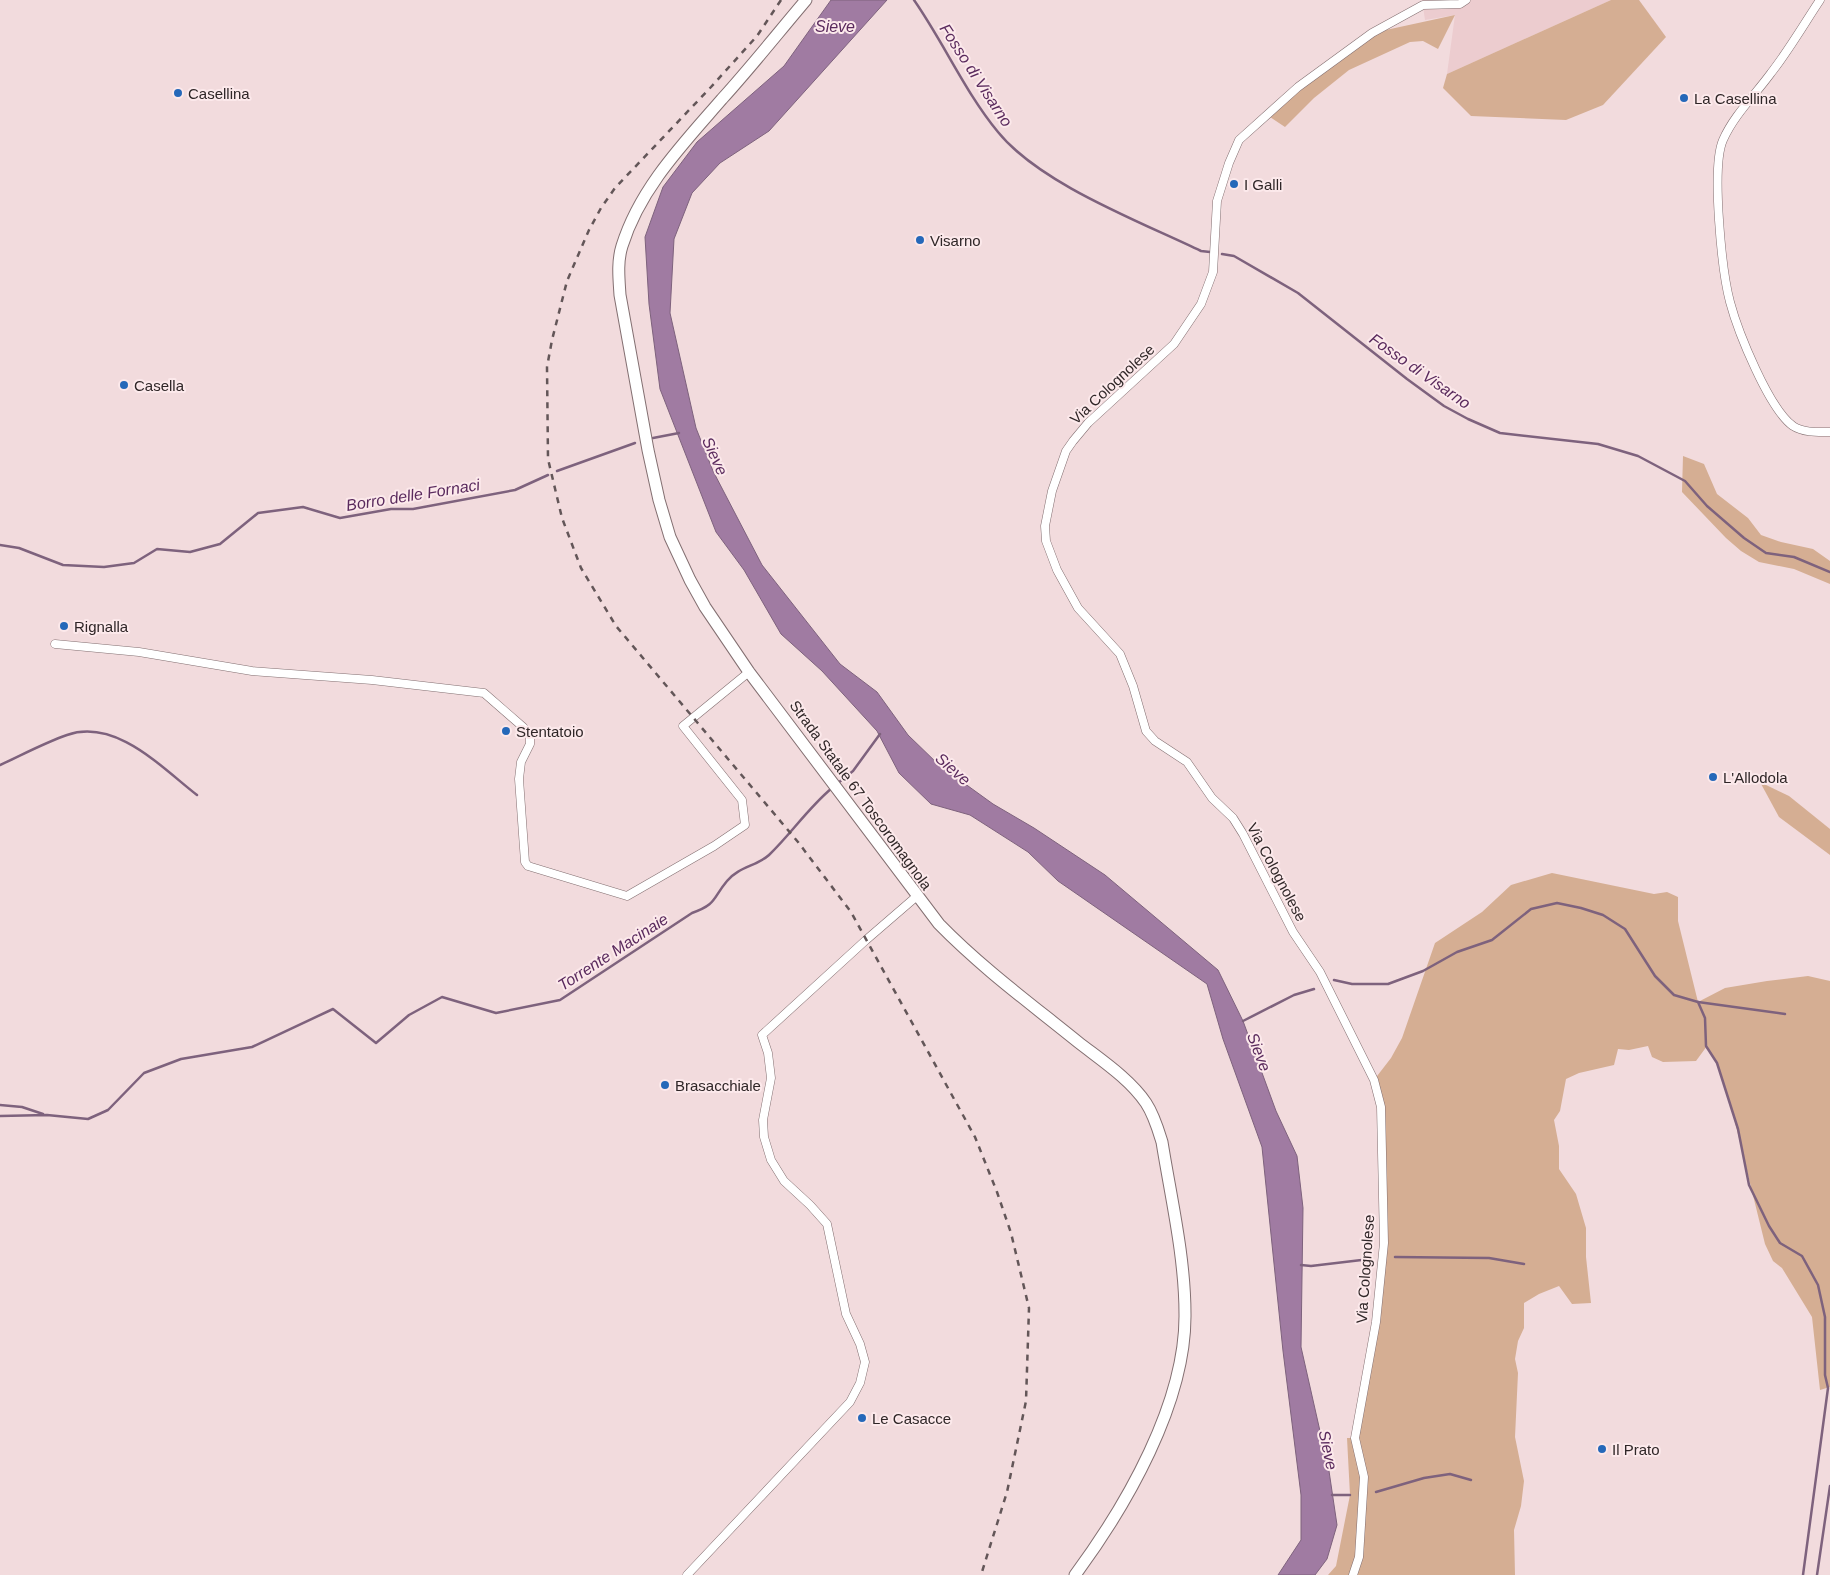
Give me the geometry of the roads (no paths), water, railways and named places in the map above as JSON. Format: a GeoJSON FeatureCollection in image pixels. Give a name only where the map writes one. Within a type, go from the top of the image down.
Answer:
{"type":"FeatureCollection","features":[{"type":"Feature","properties":{"kind":"main road","name":"Strada Statale 67 Toscoromagnola"},"geometry":{"type":"LineString","coordinates":[[806,0],[748,70],[678,147],[632,217],[621,248],[618,271],[620,295],[648,450],[670,537],[705,607],[749,672],[827,772],[939,924],[961,946],[1132,1088],[1146,1102],[1162,1142],[1184,1282],[1186,1314],[1184,1348],[1176,1382],[1164,1417],[1131,1489],[1112,1522],[1075,1575]]}},
{"type":"Feature","properties":{"kind":"street","name":"Via Colognolese"},"geometry":{"type":"LineString","coordinates":[[1354,1575],[1358,1557],[1364,1477],[1355,1438],[1376,1322],[1384,1243],[1381,1106],[1374,1080],[1320,972],[1293,932],[1233,818],[1212,798],[1187,762],[1155,741],[1146,731],[1133,686],[1120,654],[1078,608],[1057,570],[1046,541],[1045,526],[1052,491],[1066,451],[1073,441],[1088,423],[1174,344],[1201,304],[1213,272],[1217,201],[1229,163],[1240,140],[1298,87],[1372,33],[1423,5],[1460,4],[1466,0]]}},
{"type":"Feature","properties":{"kind":"street"},"geometry":{"type":"LineString","coordinates":[[1820,0],[1773,71],[1737,116],[1723,140],[1717,160],[1726,280],[1736,320],[1773,404],[1784,418],[1795,427],[1807,431],[1830,432]]}},
{"type":"Feature","properties":{"kind":"street"},"geometry":{"type":"LineString","coordinates":[[54,644],[139,652],[252,671],[372,680],[484,693],[530,735],[530,744],[521,762],[519,779],[526,862],[528,866],[627,896],[714,846],[745,825],[742,800],[683,726],[749,672]]}},
{"type":"Feature","properties":{"kind":"street"},"geometry":{"type":"LineString","coordinates":[[687,1575],[850,1402],[860,1383],[865,1362],[860,1344],[846,1314],[827,1224],[810,1204],[784,1181],[771,1160],[764,1137],[763,1120],[771,1078],[768,1053],[762,1035],[917,896]]}},
{"type":"Feature","properties":{"kind":"water","name":"Sieve"},"geometry":{"type":"Polygon","coordinates":[[[831,0],[887,0],[769,131],[720,163],[692,193],[674,239],[670,313],[696,428],[713,471],[762,565],[840,664],[877,692],[908,735],[939,765],[993,804],[1034,828],[1105,875],[1218,970],[1243,1021],[1276,1111],[1297,1156],[1303,1208],[1301,1347],[1329,1471],[1337,1525],[1327,1559],[1315,1575],[1278,1575],[1301,1540],[1301,1495],[1283,1351],[1262,1147],[1223,1039],[1207,984],[1058,881],[1028,852],[970,815],[931,804],[899,773],[877,731],[822,671],[781,634],[744,570],[716,532],[660,389],[649,304],[645,237],[663,187],[697,142],[784,66],[831,0]]]}},
{"type":"Feature","properties":{"kind":"waterway","name":"Fosso di Visarno"},"geometry":{"type":"LineString","coordinates":[[914,0],[975,101],[998,132],[1016,151],[1065,185],[1093,200],[1201,251],[1210,252]]}},
{"type":"Feature","properties":{"kind":"waterway","name":"Fosso di Visarno"},"geometry":{"type":"LineString","coordinates":[[1222,254],[1234,256],[1298,293],[1407,379],[1444,406],[1468,419],[1500,433],[1598,444],[1638,456],[1685,481],[1707,506],[1744,538],[1766,553],[1794,557],[1830,572]]}},
{"type":"Feature","properties":{"kind":"waterway"},"geometry":{"type":"LineString","coordinates":[[653,438],[679,433]]}},
{"type":"Feature","properties":{"kind":"waterway"},"geometry":{"type":"LineString","coordinates":[[557,471],[635,443]]}},
{"type":"Feature","properties":{"kind":"waterway","name":"Borro delle Fornaci"},"geometry":{"type":"LineString","coordinates":[[0,545],[19,548],[63,565],[104,567],[134,563],[157,549],[190,552],[220,544],[258,513],[303,507],[340,518],[391,509],[413,509],[515,490],[548,475]]}},
{"type":"Feature","properties":{"kind":"waterway"},"geometry":{"type":"LineString","coordinates":[[0,765],[67,735],[85,732],[103,733],[137,748],[197,795]]}},
{"type":"Feature","properties":{"kind":"waterway","name":"Torrente Macinaie"},"geometry":{"type":"LineString","coordinates":[[838,783],[853,771],[880,734]]}},
{"type":"Feature","properties":{"kind":"waterway","name":"Torrente Macinaie"},"geometry":{"type":"LineString","coordinates":[[0,1116],[47,1115],[88,1119],[108,1110],[144,1073],[181,1059],[252,1047],[333,1009],[376,1043],[409,1015],[442,997],[496,1013],[560,1000],[692,913],[710,904],[731,876],[769,855],[832,788]]}},
{"type":"Feature","properties":{"kind":"waterway"},"geometry":{"type":"LineString","coordinates":[[1334,980],[1352,984],[1388,984],[1423,971],[1457,952],[1492,940],[1531,909],[1557,903],[1603,915],[1625,929],[1655,976],[1674,995],[1698,1002],[1705,1018],[1706,1046],[1717,1063],[1738,1129],[1749,1185],[1769,1226],[1780,1243],[1802,1256],[1818,1285],[1825,1317],[1825,1375],[1828,1388],[1803,1575]]}},
{"type":"Feature","properties":{"kind":"waterway"},"geometry":{"type":"LineString","coordinates":[[1243,1021],[1294,995],[1314,989]]}},
{"type":"Feature","properties":{"kind":"waterway"},"geometry":{"type":"LineString","coordinates":[[1698,1002],[1785,1014]]}},
{"type":"Feature","properties":{"kind":"waterway"},"geometry":{"type":"LineString","coordinates":[[0,1105],[22,1107],[43,1114]]}},
{"type":"Feature","properties":{"kind":"waterway"},"geometry":{"type":"LineString","coordinates":[[1395,1257],[1489,1258],[1524,1264]]}},
{"type":"Feature","properties":{"kind":"waterway"},"geometry":{"type":"LineString","coordinates":[[1301,1265],[1311,1266],[1370,1259]]}},
{"type":"Feature","properties":{"kind":"waterway"},"geometry":{"type":"LineString","coordinates":[[1376,1492],[1424,1478],[1450,1474],[1471,1480]]}},
{"type":"Feature","properties":{"kind":"waterway"},"geometry":{"type":"LineString","coordinates":[[1817,1575],[1830,1486]]}},
{"type":"Feature","properties":{"kind":"waterway"},"geometry":{"type":"LineString","coordinates":[[1332,1495],[1350,1495]]}},
{"type":"Feature","properties":{"kind":"railway"},"geometry":{"type":"LineString","coordinates":[[781,0],[757,36],[615,188],[589,230],[567,281],[547,367],[548,459],[562,518],[581,568],[616,626],[798,842],[851,912],[975,1137],[997,1192],[1011,1233],[1029,1308],[1026,1401],[1007,1492],[981,1575]]}},
{"type":"Feature","properties":{"kind":"place","name":"Casellina"},"geometry":{"type":"Point","coordinates":[178,93]}},
{"type":"Feature","properties":{"kind":"place","name":"La Casellina"},"geometry":{"type":"Point","coordinates":[1684,98]}},
{"type":"Feature","properties":{"kind":"place","name":"I Galli"},"geometry":{"type":"Point","coordinates":[1234,184]}},
{"type":"Feature","properties":{"kind":"place","name":"Visarno"},"geometry":{"type":"Point","coordinates":[920,240]}},
{"type":"Feature","properties":{"kind":"place","name":"Casella"},"geometry":{"type":"Point","coordinates":[124,385]}},
{"type":"Feature","properties":{"kind":"place","name":"Rignalla"},"geometry":{"type":"Point","coordinates":[64,626]}},
{"type":"Feature","properties":{"kind":"place","name":"Stentatoio"},"geometry":{"type":"Point","coordinates":[506,731]}},
{"type":"Feature","properties":{"kind":"place","name":"L'Allodola"},"geometry":{"type":"Point","coordinates":[1713,777]}},
{"type":"Feature","properties":{"kind":"place","name":"Brasacchiale"},"geometry":{"type":"Point","coordinates":[665,1085]}},
{"type":"Feature","properties":{"kind":"place","name":"Le Casacce"},"geometry":{"type":"Point","coordinates":[862,1418]}},
{"type":"Feature","properties":{"kind":"place","name":"Il Prato"},"geometry":{"type":"Point","coordinates":[1602,1449]}}]}
